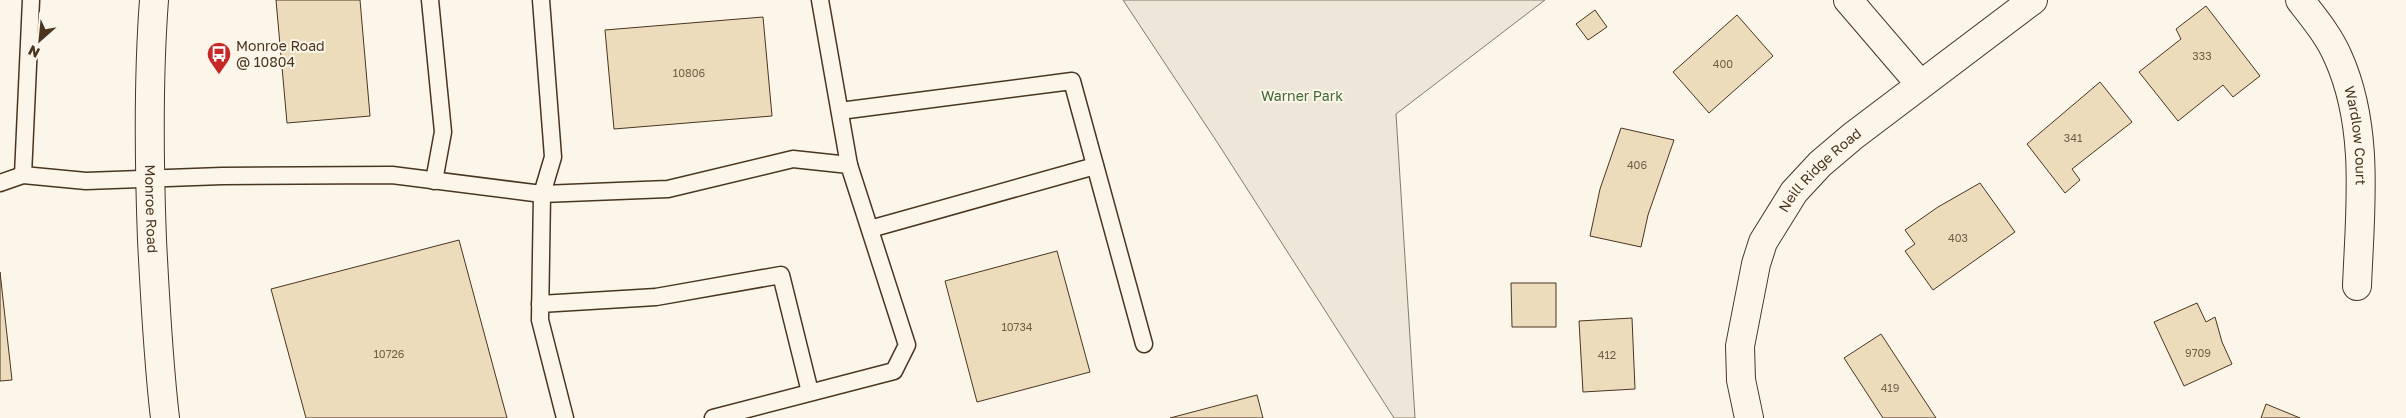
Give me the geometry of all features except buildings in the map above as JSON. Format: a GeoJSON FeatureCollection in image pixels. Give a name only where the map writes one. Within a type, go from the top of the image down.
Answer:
{"type":"FeatureCollection","features":[{"type":"Feature","properties":{"kind":"street","name":"Monroe Road"},"geometry":{"type":"LineString","coordinates":[[154,0],[150,51],[150,179],[155,309],[165,418]]}},
{"type":"Feature","properties":{"kind":"street"},"geometry":{"type":"LineString","coordinates":[[1848,0],[1920,84]]}},
{"type":"Feature","properties":{"kind":"street","name":"Neill Ridge Road"},"geometry":{"type":"LineString","coordinates":[[1748,418],[1741,380],[1740,346],[1756,264],[1763,242],[1794,192],[1820,164],[1853,136],[2033,0]]}},
{"type":"Feature","properties":{"kind":"street","name":"Wardlow Court"},"geometry":{"type":"LineString","coordinates":[[2300,0],[2324,32],[2348,79],[2358,130],[2361,182],[2357,286]]}},
{"type":"Feature","properties":{"kind":"lane"},"geometry":{"type":"LineString","coordinates":[[23,175],[31,0]]}},
{"type":"Feature","properties":{"kind":"lane"},"geometry":{"type":"LineString","coordinates":[[430,0],[443,132],[434,181]]}},
{"type":"Feature","properties":{"kind":"lane"},"geometry":{"type":"LineString","coordinates":[[541,0],[553,157],[542,194],[540,320],[565,418]]}},
{"type":"Feature","properties":{"kind":"lane"},"geometry":{"type":"LineString","coordinates":[[713,418],[894,371],[907,345],[849,165],[820,0]]}},
{"type":"Feature","properties":{"kind":"lane"},"geometry":{"type":"LineString","coordinates":[[840,111],[1072,81],[1144,344]]}},
{"type":"Feature","properties":{"kind":"lane"},"geometry":{"type":"LineString","coordinates":[[0,183],[23,175],[86,181],[392,175],[542,194],[668,189],[793,159],[849,165]]}},
{"type":"Feature","properties":{"kind":"lane"},"geometry":{"type":"LineString","coordinates":[[870,229],[1095,166]]}},
{"type":"Feature","properties":{"kind":"lane"},"geometry":{"type":"LineString","coordinates":[[540,304],[656,297],[781,275],[810,392]]}},
{"type":"Feature","properties":{"kind":"green space","name":"Warner Park"},"geometry":{"type":"Polygon","coordinates":[[[1123,0],[1545,0],[1396,114],[1415,418],[1394,418],[1217,142],[1123,0]]]}},
{"type":"Feature","properties":{"kind":"place","name":"Monroe Road @ 10804"},"geometry":{"type":"Point","coordinates":[219,75]}}]}
